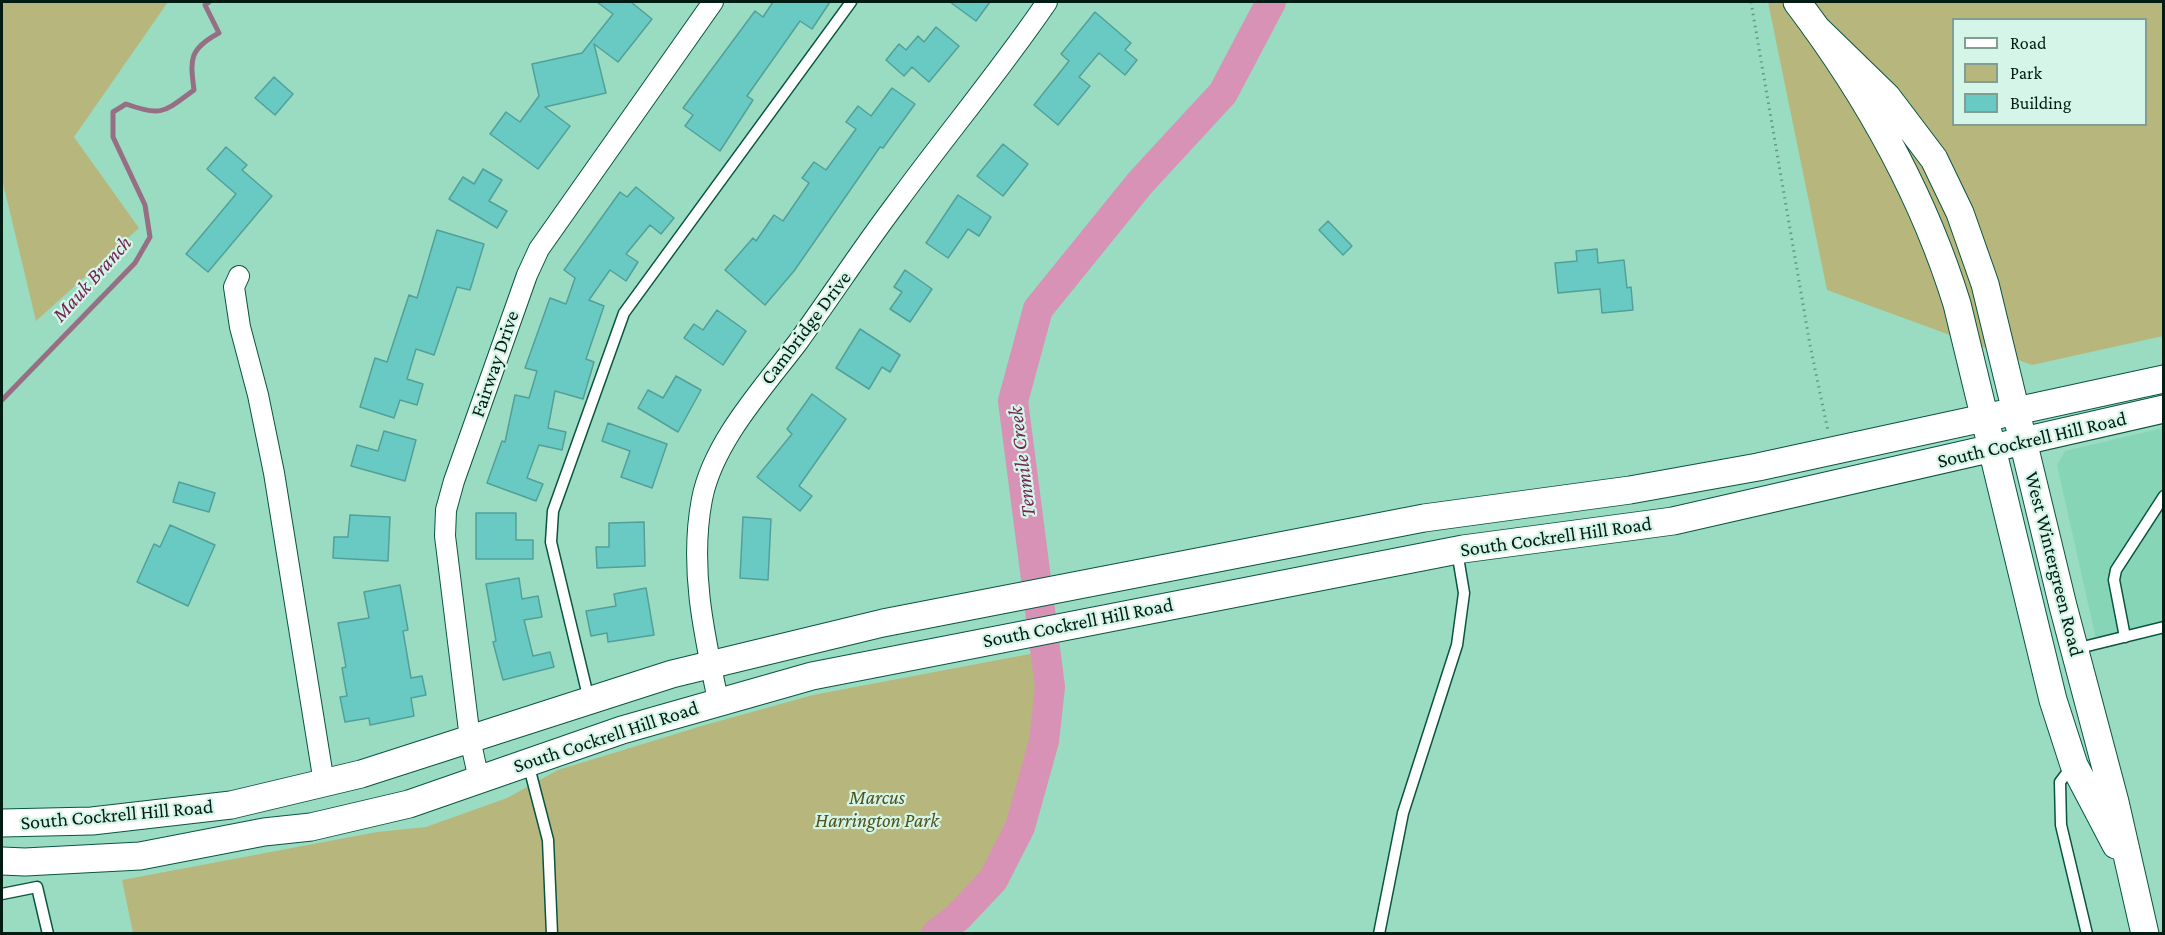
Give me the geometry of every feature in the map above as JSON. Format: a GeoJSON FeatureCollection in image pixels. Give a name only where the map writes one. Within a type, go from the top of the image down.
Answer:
{"type":"FeatureCollection","features":[{"type":"Feature","properties":{"kind":"main road","name":"West Wintergreen Road"},"geometry":{"type":"LineString","coordinates":[[1797,2],[1816,28],[1898,159],[1939,247],[1958,304],[2053,700],[2074,765],[2129,867]]}},
{"type":"Feature","properties":{"kind":"main road","name":"West Wintergreen Road"},"geometry":{"type":"LineString","coordinates":[[1816,28],[1887,98],[1934,159],[1960,213],[1985,284],[2074,649],[2115,802],[2145,933]]}},
{"type":"Feature","properties":{"kind":"main road","name":"South Cockrell Hill Road"},"geometry":{"type":"LineString","coordinates":[[2,823],[92,821],[153,816],[231,805],[324,783],[710,664],[961,607],[1459,512],[1630,490],[1758,467],[2163,379]]}},
{"type":"Feature","properties":{"kind":"main road","name":"South Cockrell Hill Road"},"geometry":{"type":"LineString","coordinates":[[2,861],[25,862],[140,856],[264,832],[311,827],[409,804],[622,730],[718,700],[812,676],[1460,550],[1673,521],[2163,409]]}},
{"type":"Feature","properties":{"kind":"main road"},"geometry":{"type":"LineString","coordinates":[[1459,512],[1460,550]]}},
{"type":"Feature","properties":{"kind":"main road"},"geometry":{"type":"LineString","coordinates":[[519,723],[528,763]]}},
{"type":"Feature","properties":{"kind":"street","name":"Fairway Drive"},"geometry":{"type":"LineString","coordinates":[[479,780],[470,739],[445,536],[446,510],[454,481],[526,275],[539,249],[712,2]]}},
{"type":"Feature","properties":{"kind":"street","name":"Cambridge Drive"},"geometry":{"type":"LineString","coordinates":[[718,700],[696,582],[696,537],[702,496],[717,460],[736,425],[765,382],[797,343],[897,201],[1017,46],[1047,2]]}},
{"type":"Feature","properties":{"kind":"street"},"geometry":{"type":"LineString","coordinates":[[239,276],[234,287],[240,327],[258,395],[274,473],[324,783]]}},
{"type":"Feature","properties":{"kind":"lane"},"geometry":{"type":"LineString","coordinates":[[589,700],[551,542],[553,511],[624,313],[851,2]]}},
{"type":"Feature","properties":{"kind":"lane"},"geometry":{"type":"LineString","coordinates":[[2126,637],[2114,580],[2116,570],[2163,496]]}},
{"type":"Feature","properties":{"kind":"lane"},"geometry":{"type":"LineString","coordinates":[[1379,933],[1403,813],[1457,645],[1464,593],[1460,550]]}},
{"type":"Feature","properties":{"kind":"lane"},"geometry":{"type":"LineString","coordinates":[[2074,649],[2163,627]]}},
{"type":"Feature","properties":{"kind":"lane"},"geometry":{"type":"LineString","coordinates":[[528,763],[548,840],[552,933]]}},
{"type":"Feature","properties":{"kind":"lane"},"geometry":{"type":"LineString","coordinates":[[2074,765],[2060,782],[2061,825],[2087,933]]}},
{"type":"Feature","properties":{"kind":"lane"},"geometry":{"type":"LineString","coordinates":[[2,894],[37,887],[48,933]]}},
{"type":"Feature","properties":{"kind":"path"},"geometry":{"type":"LineString","coordinates":[[1750,2],[1810,345],[1832,450]]}},
{"type":"Feature","properties":{"kind":"shaded area"},"geometry":{"type":"Polygon","coordinates":[[[2163,428],[2163,623],[2096,639],[2057,465],[2065,451],[2163,428]]]}},
{"type":"Feature","properties":{"kind":"green space"},"geometry":{"type":"Polygon","coordinates":[[[2,2],[168,2],[74,137],[139,228],[36,321],[2,179],[2,2]]]}},
{"type":"Feature","properties":{"kind":"green space"},"geometry":{"type":"Polygon","coordinates":[[[1768,2],[2163,2],[2163,336],[2032,365],[1827,290],[1768,2]]]}},
{"type":"Feature","properties":{"kind":"green space","name":"Marcus Harrington Park"},"geometry":{"type":"Polygon","coordinates":[[[1035,653],[1040,692],[1013,823],[989,873],[954,907],[920,933],[133,933],[122,880],[377,832],[426,827],[507,798],[558,770],[705,725],[813,695],[1035,653]]]}},
{"type":"Feature","properties":{"kind":"building"},"geometry":{"type":"Polygon","coordinates":[[[597,2],[631,2],[652,19],[618,62],[594,44],[606,93],[545,107],[570,126],[538,169],[490,134],[506,112],[520,122],[539,96],[532,64],[582,53],[613,14],[597,2]]]}},
{"type":"Feature","properties":{"kind":"building"},"geometry":{"type":"Polygon","coordinates":[[[773,2],[830,2],[812,29],[800,21],[747,96],[753,100],[720,151],[685,126],[693,115],[683,108],[755,11],[763,17],[773,2]]]}},
{"type":"Feature","properties":{"kind":"building"},"geometry":{"type":"Polygon","coordinates":[[[950,2],[990,2],[976,21],[950,2]]]}},
{"type":"Feature","properties":{"kind":"building"},"geometry":{"type":"Polygon","coordinates":[[[1095,12],[1131,43],[1125,50],[1137,60],[1125,75],[1099,53],[1079,77],[1090,86],[1058,125],[1034,105],[1069,61],[1061,54],[1095,12]]]}},
{"type":"Feature","properties":{"kind":"building"},"geometry":{"type":"Polygon","coordinates":[[[936,27],[959,46],[929,82],[912,67],[904,76],[886,60],[899,44],[906,50],[918,36],[924,42],[936,27]]]}},
{"type":"Feature","properties":{"kind":"building"},"geometry":{"type":"Polygon","coordinates":[[[274,77],[293,94],[275,115],[255,98],[274,77]]]}},
{"type":"Feature","properties":{"kind":"building"},"geometry":{"type":"Polygon","coordinates":[[[892,88],[915,104],[883,148],[880,147],[794,271],[765,305],[725,270],[753,238],[756,241],[774,215],[783,221],[809,183],[802,178],[814,162],[826,170],[856,129],[846,122],[858,106],[871,116],[892,88]]]}},
{"type":"Feature","properties":{"kind":"building"},"geometry":{"type":"Polygon","coordinates":[[[1003,144],[1028,164],[1003,196],[977,176],[1003,144]]]}},
{"type":"Feature","properties":{"kind":"building"},"geometry":{"type":"Polygon","coordinates":[[[226,147],[247,165],[242,170],[272,196],[208,272],[186,254],[236,194],[207,169],[226,147]]]}},
{"type":"Feature","properties":{"kind":"building"},"geometry":{"type":"Polygon","coordinates":[[[483,169],[502,180],[489,201],[507,211],[497,228],[449,199],[463,177],[474,184],[483,169]]]}},
{"type":"Feature","properties":{"kind":"building"},"geometry":{"type":"Polygon","coordinates":[[[636,187],[674,218],[661,234],[650,225],[626,254],[638,262],[626,281],[610,270],[589,300],[604,306],[586,359],[594,362],[583,399],[555,391],[548,428],[566,432],[562,450],[539,445],[527,478],[543,484],[536,501],[487,483],[502,441],[505,442],[515,395],[529,398],[537,371],[525,368],[550,298],[566,304],[575,278],[564,270],[620,192],[627,197],[636,187]]]}},
{"type":"Feature","properties":{"kind":"building"},"geometry":{"type":"Polygon","coordinates":[[[958,195],[991,217],[979,236],[968,229],[948,258],[926,243],[958,195]]]}},
{"type":"Feature","properties":{"kind":"building"},"geometry":{"type":"Polygon","coordinates":[[[1328,221],[1352,246],[1343,255],[1319,230],[1328,221]]]}},
{"type":"Feature","properties":{"kind":"building"},"geometry":{"type":"Polygon","coordinates":[[[437,230],[484,244],[470,290],[457,287],[434,355],[416,349],[407,379],[423,384],[417,405],[400,400],[394,418],[360,407],[375,358],[387,362],[409,295],[417,298],[437,230]]]}},
{"type":"Feature","properties":{"kind":"building"},"geometry":{"type":"Polygon","coordinates":[[[1597,249],[1598,263],[1624,260],[1627,288],[1631,287],[1633,310],[1602,313],[1600,289],[1558,293],[1555,263],[1577,261],[1576,251],[1597,249]]]}},
{"type":"Feature","properties":{"kind":"building"},"geometry":{"type":"Polygon","coordinates":[[[905,270],[932,289],[910,322],[890,309],[902,292],[894,287],[905,270]]]}},
{"type":"Feature","properties":{"kind":"building"},"geometry":{"type":"Polygon","coordinates":[[[717,310],[746,331],[723,365],[684,338],[694,324],[703,330],[717,310]]]}},
{"type":"Feature","properties":{"kind":"building"},"geometry":{"type":"Polygon","coordinates":[[[860,329],[900,355],[890,372],[882,367],[869,389],[836,368],[860,329]]]}},
{"type":"Feature","properties":{"kind":"building"},"geometry":{"type":"Polygon","coordinates":[[[676,376],[701,390],[678,432],[638,408],[648,390],[663,398],[676,376]]]}},
{"type":"Feature","properties":{"kind":"building"},"geometry":{"type":"Polygon","coordinates":[[[812,394],[846,419],[799,486],[812,496],[800,511],[757,477],[792,434],[787,429],[812,394]]]}},
{"type":"Feature","properties":{"kind":"building"},"geometry":{"type":"Polygon","coordinates":[[[608,423],[667,444],[652,488],[621,477],[630,451],[602,441],[608,423]]]}},
{"type":"Feature","properties":{"kind":"building"},"geometry":{"type":"Polygon","coordinates":[[[384,431],[416,440],[405,481],[351,466],[357,445],[378,451],[384,431]]]}},
{"type":"Feature","properties":{"kind":"building"},"geometry":{"type":"Polygon","coordinates":[[[179,482],[215,493],[209,512],[173,502],[179,482]]]}},
{"type":"Feature","properties":{"kind":"building"},"geometry":{"type":"Polygon","coordinates":[[[476,513],[516,513],[516,540],[533,540],[533,559],[476,559],[476,513]]]}},
{"type":"Feature","properties":{"kind":"building"},"geometry":{"type":"Polygon","coordinates":[[[350,515],[390,517],[388,561],[333,558],[334,537],[348,537],[350,515]]]}},
{"type":"Feature","properties":{"kind":"building"},"geometry":{"type":"Polygon","coordinates":[[[743,517],[771,519],[768,580],[740,578],[743,517]]]}},
{"type":"Feature","properties":{"kind":"building"},"geometry":{"type":"Polygon","coordinates":[[[644,522],[645,566],[597,568],[596,547],[609,547],[609,523],[644,522]]]}},
{"type":"Feature","properties":{"kind":"building"},"geometry":{"type":"Polygon","coordinates":[[[170,525],[215,545],[188,606],[137,582],[154,544],[160,547],[170,525]]]}},
{"type":"Feature","properties":{"kind":"building"},"geometry":{"type":"Polygon","coordinates":[[[519,578],[522,599],[538,596],[542,617],[524,620],[533,656],[550,652],[554,667],[503,680],[493,642],[496,641],[486,584],[519,578]]]}},
{"type":"Feature","properties":{"kind":"building"},"geometry":{"type":"Polygon","coordinates":[[[400,585],[408,630],[403,631],[411,678],[422,676],[426,695],[411,698],[414,716],[370,725],[369,718],[345,722],[340,697],[347,696],[342,668],[346,667],[338,623],[369,618],[364,592],[400,585]]]}},
{"type":"Feature","properties":{"kind":"building"},"geometry":{"type":"Polygon","coordinates":[[[646,588],[654,635],[608,642],[607,633],[591,636],[586,611],[616,606],[614,594],[646,588]]]}},
{"type":"Feature","properties":{"kind":"waterway","name":"Mauk Branch"},"geometry":{"type":"LineString","coordinates":[[2,400],[135,263],[150,237],[145,205],[113,137],[113,112],[126,104],[148,110],[162,110],[169,108],[194,90],[192,70],[194,56],[202,44],[219,33],[205,5],[209,2]]}},
{"type":"Feature","properties":{"kind":"waterway","name":"Tenmile Creek"},"geometry":{"type":"LineString","coordinates":[[936,934],[958,917],[993,880],[1020,827],[1044,741],[1050,687],[1013,401],[1038,309],[1140,183],[1223,93],[1271,2]]}}]}
